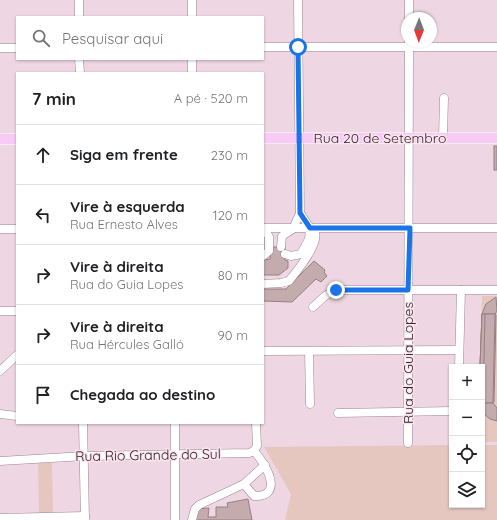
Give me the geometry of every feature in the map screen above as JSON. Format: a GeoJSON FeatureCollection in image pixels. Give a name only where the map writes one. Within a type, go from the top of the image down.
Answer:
{"type":"FeatureCollection","features":[{"type":"Feature","properties":{"kind":"main road","name":"Rua 20 de Setembro"},"geometry":{"type":"LineString","coordinates":[[264,138],[497,138]]}},
{"type":"Feature","properties":{"kind":"main road"},"geometry":{"type":"LineString","coordinates":[[0,139],[16,139]]}},
{"type":"Feature","properties":{"kind":"street"},"geometry":{"type":"LineString","coordinates":[[78,0],[79,16]]}},
{"type":"Feature","properties":{"kind":"street"},"geometry":{"type":"LineString","coordinates":[[192,0],[192,16]]}},
{"type":"Feature","properties":{"kind":"street"},"geometry":{"type":"LineString","coordinates":[[298,0],[300,213],[293,228],[282,236],[283,250],[291,256],[301,254],[309,239],[310,228]]}},
{"type":"Feature","properties":{"kind":"street"},"geometry":{"type":"LineString","coordinates":[[409,0],[409,12]]}},
{"type":"Feature","properties":{"kind":"street"},"geometry":{"type":"LineString","coordinates":[[264,47],[401,44]]}},
{"type":"Feature","properties":{"kind":"street"},"geometry":{"type":"LineString","coordinates":[[437,45],[497,47]]}},
{"type":"Feature","properties":{"kind":"street"},"geometry":{"type":"LineString","coordinates":[[0,48],[16,48]]}},
{"type":"Feature","properties":{"kind":"street","name":"Rua do Guia Lopes"},"geometry":{"type":"LineString","coordinates":[[408,443],[408,290],[410,228],[409,48]]}},
{"type":"Feature","properties":{"kind":"street"},"geometry":{"type":"LineString","coordinates":[[79,60],[80,72]]}},
{"type":"Feature","properties":{"kind":"street"},"geometry":{"type":"LineString","coordinates":[[192,60],[192,72]]}},
{"type":"Feature","properties":{"kind":"street"},"geometry":{"type":"LineString","coordinates":[[443,138],[444,98]]}},
{"type":"Feature","properties":{"kind":"street"},"geometry":{"type":"LineString","coordinates":[[264,284],[290,281],[315,243],[315,232],[310,228],[300,213]]}},
{"type":"Feature","properties":{"kind":"street"},"geometry":{"type":"LineString","coordinates":[[264,228],[497,228]]}},
{"type":"Feature","properties":{"kind":"street"},"geometry":{"type":"LineString","coordinates":[[0,229],[16,229]]}},
{"type":"Feature","properties":{"kind":"street"},"geometry":{"type":"LineString","coordinates":[[264,230],[269,237],[269,251],[264,255]]}},
{"type":"Feature","properties":{"kind":"street"},"geometry":{"type":"LineString","coordinates":[[313,307],[325,296],[336,290],[497,290]]}},
{"type":"Feature","properties":{"kind":"street"},"geometry":{"type":"LineString","coordinates":[[459,364],[461,290]]}},
{"type":"Feature","properties":{"kind":"street"},"geometry":{"type":"LineString","coordinates":[[0,311],[16,310]]}},
{"type":"Feature","properties":{"kind":"street"},"geometry":{"type":"LineString","coordinates":[[264,350],[459,350]]}},
{"type":"Feature","properties":{"kind":"street"},"geometry":{"type":"LineString","coordinates":[[309,351],[310,404]]}},
{"type":"Feature","properties":{"kind":"street"},"geometry":{"type":"LineString","coordinates":[[1,370],[16,356]]}},
{"type":"Feature","properties":{"kind":"street"},"geometry":{"type":"LineString","coordinates":[[338,413],[449,411]]}},
{"type":"Feature","properties":{"kind":"street"},"geometry":{"type":"LineString","coordinates":[[0,414],[16,416]]}},
{"type":"Feature","properties":{"kind":"street"},"geometry":{"type":"LineString","coordinates":[[0,518],[85,518],[85,456],[83,424]]}},
{"type":"Feature","properties":{"kind":"street"},"geometry":{"type":"LineString","coordinates":[[175,520],[176,424]]}},
{"type":"Feature","properties":{"kind":"street"},"geometry":{"type":"LineString","coordinates":[[244,484],[254,496],[263,496],[268,494],[271,482],[264,465],[254,451],[256,446],[256,424]]}},
{"type":"Feature","properties":{"kind":"street","name":"Rua Rio Grande do Sul"},"geometry":{"type":"LineString","coordinates":[[0,461],[85,456],[249,453],[254,451]]}},
{"type":"Feature","properties":{"kind":"street"},"geometry":{"type":"LineString","coordinates":[[192,520],[195,509],[199,505],[244,484],[264,465]]}},
{"type":"Feature","properties":{"kind":"shaded area"},"geometry":{"type":"Polygon","coordinates":[[[482,296],[497,296],[497,442],[485,442],[485,364],[480,364],[482,296]]]}},
{"type":"Feature","properties":{"kind":"shaded area"},"geometry":{"type":"Polygon","coordinates":[[[449,445],[449,508],[485,508],[485,445],[497,445],[497,520],[285,520],[291,494],[264,447],[449,445]]]}},
{"type":"Feature","properties":{"kind":"shaded area"},"geometry":{"type":"Polygon","coordinates":[[[38,463],[52,463],[53,514],[39,514],[38,463]]]}},
{"type":"Feature","properties":{"kind":"building"},"geometry":{"type":"Polygon","coordinates":[[[494,146],[497,146],[497,170],[494,170],[494,146]]]}},
{"type":"Feature","properties":{"kind":"building"},"geometry":{"type":"Polygon","coordinates":[[[270,247],[285,247],[285,260],[288,261],[288,268],[279,275],[264,275],[264,260],[270,259],[270,247]]]}},
{"type":"Feature","properties":{"kind":"building"},"geometry":{"type":"Polygon","coordinates":[[[314,261],[325,270],[324,272],[327,276],[321,282],[316,279],[292,302],[264,301],[264,289],[286,289],[314,261]]]}},
{"type":"Feature","properties":{"kind":"building"},"geometry":{"type":"Polygon","coordinates":[[[496,297],[497,311],[495,314],[482,314],[486,304],[496,297]]]}},
{"type":"Feature","properties":{"kind":"building"},"geometry":{"type":"Polygon","coordinates":[[[482,314],[496,315],[494,402],[485,402],[485,364],[480,364],[482,314]]]}},
{"type":"Feature","properties":{"kind":"building"},"geometry":{"type":"Polygon","coordinates":[[[482,314],[495,314],[493,403],[485,403],[485,364],[480,364],[482,314]]]}},
{"type":"Feature","properties":{"kind":"building"},"geometry":{"type":"Polygon","coordinates":[[[482,314],[485,314],[484,364],[480,364],[482,314]]]}},
{"type":"Feature","properties":{"kind":"building"},"geometry":{"type":"Polygon","coordinates":[[[485,403],[493,403],[497,408],[497,421],[490,419],[485,415],[485,403]]]}},
{"type":"Feature","properties":{"kind":"building"},"geometry":{"type":"Polygon","coordinates":[[[248,499],[252,520],[196,520],[198,509],[209,508],[208,517],[216,517],[216,507],[228,507],[227,503],[248,499]]]}},
{"type":"Feature","properties":{"kind":"route"},"geometry":{"type":"LineString","coordinates":[[298,47],[300,213],[302,218],[310,228],[410,228],[408,290],[336,290]]}}]}
